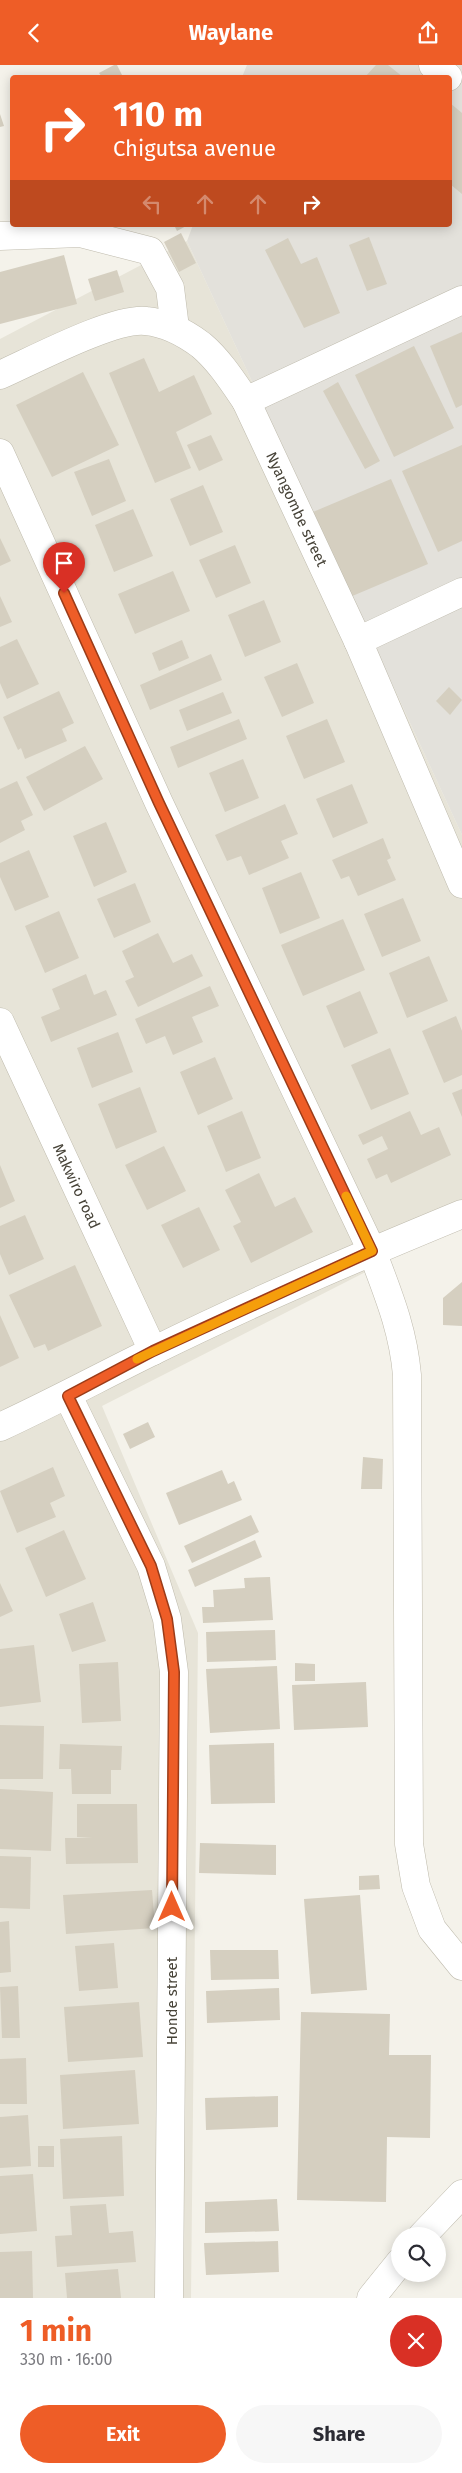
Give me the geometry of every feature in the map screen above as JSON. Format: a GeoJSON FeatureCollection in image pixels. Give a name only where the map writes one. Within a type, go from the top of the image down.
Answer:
{"type":"FeatureCollection","features":[{"type":"Feature","properties":{"kind":"street"},"geometry":{"type":"LineString","coordinates":[[433,65],[444,75]]}},
{"type":"Feature","properties":{"kind":"street"},"geometry":{"type":"LineString","coordinates":[[452,82],[462,90]]}},
{"type":"Feature","properties":{"kind":"street"},"geometry":{"type":"LineString","coordinates":[[0,236],[80,233],[150,251],[170,288],[175,328]]}},
{"type":"Feature","properties":{"kind":"street"},"geometry":{"type":"LineString","coordinates":[[246,401],[462,300]]}},
{"type":"Feature","properties":{"kind":"street","name":"Nyangombe street"},"geometry":{"type":"LineString","coordinates":[[0,375],[112,326],[144,321],[175,328],[201,345],[226,372],[246,401],[358,641],[462,884]]}},
{"type":"Feature","properties":{"kind":"street"},"geometry":{"type":"LineString","coordinates":[[0,453],[159,803],[372,1251],[398,1318],[404,1345],[407,1375],[409,1844],[416,1886],[432,1929],[462,1966]]}},
{"type":"Feature","properties":{"kind":"street"},"geometry":{"type":"LineString","coordinates":[[358,641],[462,592]]}},
{"type":"Feature","properties":{"kind":"street","name":"Makwiro road"},"geometry":{"type":"LineString","coordinates":[[0,1022],[153,1351]]}},
{"type":"Feature","properties":{"kind":"street"},"geometry":{"type":"LineString","coordinates":[[0,1427],[68,1396],[153,1351],[372,1251],[462,1214]]}},
{"type":"Feature","properties":{"kind":"street","name":"Honde street"},"geometry":{"type":"LineString","coordinates":[[68,1396],[151,1566],[167,1619],[174,1672],[170,2298]]}},
{"type":"Feature","properties":{"kind":"street"},"geometry":{"type":"LineString","coordinates":[[431,2227],[462,2194]]}},
{"type":"Feature","properties":{"kind":"street"},"geometry":{"type":"LineString","coordinates":[[370,2298],[391,2273]]}},
{"type":"Feature","properties":{"kind":"shaded area"},"geometry":{"type":"Polygon","coordinates":[[[247,65],[462,65],[462,835],[187,241],[192,227],[452,227],[452,75],[243,75],[247,65]]]}},
{"type":"Feature","properties":{"kind":"shaded area"},"geometry":{"type":"Polygon","coordinates":[[[187,241],[462,835],[462,1223],[102,1406],[198,1633],[191,2298],[0,2298],[0,339],[187,241]]]}},
{"type":"Feature","properties":{"kind":"building"},"geometry":{"type":"Polygon","coordinates":[[[117,65],[122,75],[100,75],[99,73],[117,65]]]}},
{"type":"Feature","properties":{"kind":"building"},"geometry":{"type":"Polygon","coordinates":[[[376,65],[388,65],[400,75],[367,75],[376,65]]]}},
{"type":"Feature","properties":{"kind":"building"},"geometry":{"type":"Polygon","coordinates":[[[452,105],[462,113],[462,194],[452,186],[452,105]]]}},
{"type":"Feature","properties":{"kind":"building"},"geometry":{"type":"Polygon","coordinates":[[[0,114],[4,126],[0,127],[0,114]]]}},
{"type":"Feature","properties":{"kind":"building"},"geometry":{"type":"Polygon","coordinates":[[[175,227],[184,227],[177,231],[175,227]]]}},
{"type":"Feature","properties":{"kind":"building"},"geometry":{"type":"Polygon","coordinates":[[[181,233],[196,263],[179,272],[164,242],[181,233]]]}},
{"type":"Feature","properties":{"kind":"building"},"geometry":{"type":"Polygon","coordinates":[[[369,237],[387,284],[367,291],[349,245],[369,237]]]}},
{"type":"Feature","properties":{"kind":"building"},"geometry":{"type":"Polygon","coordinates":[[[288,238],[301,264],[317,257],[340,313],[304,328],[265,250],[288,238]]]}},
{"type":"Feature","properties":{"kind":"building"},"geometry":{"type":"Polygon","coordinates":[[[64,255],[77,304],[0,324],[0,272],[64,255]]]}},
{"type":"Feature","properties":{"kind":"building"},"geometry":{"type":"Polygon","coordinates":[[[117,270],[124,292],[95,301],[88,279],[117,270]]]}},
{"type":"Feature","properties":{"kind":"building"},"geometry":{"type":"Polygon","coordinates":[[[462,332],[462,405],[456,408],[430,346],[462,332]]]}},
{"type":"Feature","properties":{"kind":"building"},"geometry":{"type":"Polygon","coordinates":[[[414,346],[454,428],[394,457],[355,375],[414,346]]]}},
{"type":"Feature","properties":{"kind":"building"},"geometry":{"type":"Polygon","coordinates":[[[144,358],[159,392],[194,375],[212,414],[176,432],[191,468],[155,483],[109,373],[144,358]]]}},
{"type":"Feature","properties":{"kind":"building"},"geometry":{"type":"Polygon","coordinates":[[[83,372],[119,445],[52,477],[16,405],[83,372]]]}},
{"type":"Feature","properties":{"kind":"building"},"geometry":{"type":"Polygon","coordinates":[[[338,382],[380,461],[365,469],[323,391],[338,382]]]}},
{"type":"Feature","properties":{"kind":"building"},"geometry":{"type":"Polygon","coordinates":[[[211,435],[223,460],[199,471],[187,445],[211,435]]]}},
{"type":"Feature","properties":{"kind":"building"},"geometry":{"type":"Polygon","coordinates":[[[462,445],[462,541],[438,552],[402,471],[462,445]]]}},
{"type":"Feature","properties":{"kind":"building"},"geometry":{"type":"Polygon","coordinates":[[[109,459],[126,501],[92,516],[74,472],[109,459]]]}},
{"type":"Feature","properties":{"kind":"building"},"geometry":{"type":"Polygon","coordinates":[[[391,479],[428,564],[350,597],[313,512],[391,479]]]}},
{"type":"Feature","properties":{"kind":"building"},"geometry":{"type":"Polygon","coordinates":[[[203,485],[223,532],[190,546],[170,499],[203,485]]]}},
{"type":"Feature","properties":{"kind":"building"},"geometry":{"type":"Polygon","coordinates":[[[133,509],[153,556],[114,572],[95,525],[133,509]]]}},
{"type":"Feature","properties":{"kind":"building"},"geometry":{"type":"Polygon","coordinates":[[[0,538],[11,561],[0,566],[0,538]]]}},
{"type":"Feature","properties":{"kind":"building"},"geometry":{"type":"Polygon","coordinates":[[[235,545],[251,583],[216,598],[199,560],[235,545]]]}},
{"type":"Feature","properties":{"kind":"building"},"geometry":{"type":"Polygon","coordinates":[[[173,571],[190,611],[135,634],[118,594],[173,571]]]}},
{"type":"Feature","properties":{"kind":"building"},"geometry":{"type":"Polygon","coordinates":[[[0,596],[12,622],[0,627],[0,596]]]}},
{"type":"Feature","properties":{"kind":"building"},"geometry":{"type":"Polygon","coordinates":[[[264,600],[281,642],[245,657],[228,615],[264,600]]]}},
{"type":"Feature","properties":{"kind":"building"},"geometry":{"type":"Polygon","coordinates":[[[17,639],[39,684],[7,699],[0,683],[0,647],[17,639]]]}},
{"type":"Feature","properties":{"kind":"building"},"geometry":{"type":"Polygon","coordinates":[[[182,640],[189,658],[159,671],[152,653],[182,640]]]}},
{"type":"Feature","properties":{"kind":"building"},"geometry":{"type":"Polygon","coordinates":[[[211,654],[222,680],[150,710],[140,685],[211,654]]]}},
{"type":"Feature","properties":{"kind":"building"},"geometry":{"type":"Polygon","coordinates":[[[297,663],[314,703],[282,717],[264,677],[297,663]]]}},
{"type":"Feature","properties":{"kind":"building"},"geometry":{"type":"Polygon","coordinates":[[[449,687],[462,700],[450,715],[436,701],[449,687]]]}},
{"type":"Feature","properties":{"kind":"building"},"geometry":{"type":"Polygon","coordinates":[[[59,691],[74,723],[62,729],[67,741],[25,759],[21,748],[18,750],[3,717],[59,691]]]}},
{"type":"Feature","properties":{"kind":"building"},"geometry":{"type":"Polygon","coordinates":[[[223,692],[232,713],[187,731],[179,710],[223,692]]]}},
{"type":"Feature","properties":{"kind":"building"},"geometry":{"type":"Polygon","coordinates":[[[239,719],[247,739],[178,768],[170,747],[239,719]]]}},
{"type":"Feature","properties":{"kind":"building"},"geometry":{"type":"Polygon","coordinates":[[[327,719],[345,762],[304,779],[286,736],[327,719]]]}},
{"type":"Feature","properties":{"kind":"building"},"geometry":{"type":"Polygon","coordinates":[[[85,746],[103,779],[44,811],[26,777],[85,746]]]}},
{"type":"Feature","properties":{"kind":"building"},"geometry":{"type":"Polygon","coordinates":[[[243,759],[259,798],[225,812],[209,773],[243,759]]]}},
{"type":"Feature","properties":{"kind":"building"},"geometry":{"type":"Polygon","coordinates":[[[17,781],[33,815],[21,821],[25,830],[0,843],[0,789],[17,781]]]}},
{"type":"Feature","properties":{"kind":"building"},"geometry":{"type":"Polygon","coordinates":[[[352,784],[368,823],[333,838],[316,799],[352,784]]]}},
{"type":"Feature","properties":{"kind":"building"},"geometry":{"type":"Polygon","coordinates":[[[285,804],[298,834],[281,841],[289,858],[249,875],[241,856],[227,861],[215,835],[285,804]]]}},
{"type":"Feature","properties":{"kind":"building"},"geometry":{"type":"Polygon","coordinates":[[[106,822],[127,872],[94,887],[73,836],[106,822]]]}},
{"type":"Feature","properties":{"kind":"building"},"geometry":{"type":"Polygon","coordinates":[[[383,838],[391,858],[387,860],[396,880],[358,896],[349,876],[341,879],[332,860],[383,838]]]}},
{"type":"Feature","properties":{"kind":"building"},"geometry":{"type":"Polygon","coordinates":[[[29,850],[49,897],[15,911],[0,877],[0,863],[29,850]]]}},
{"type":"Feature","properties":{"kind":"building"},"geometry":{"type":"Polygon","coordinates":[[[301,872],[320,918],[280,934],[262,888],[301,872]]]}},
{"type":"Feature","properties":{"kind":"building"},"geometry":{"type":"Polygon","coordinates":[[[135,883],[151,922],[114,938],[97,899],[135,883]]]}},
{"type":"Feature","properties":{"kind":"building"},"geometry":{"type":"Polygon","coordinates":[[[403,898],[421,941],[382,957],[364,914],[403,898]]]}},
{"type":"Feature","properties":{"kind":"building"},"geometry":{"type":"Polygon","coordinates":[[[59,911],[79,958],[45,973],[25,926],[59,911]]]}},
{"type":"Feature","properties":{"kind":"building"},"geometry":{"type":"Polygon","coordinates":[[[343,919],[365,970],[303,996],[281,945],[343,919]]]}},
{"type":"Feature","properties":{"kind":"building"},"geometry":{"type":"Polygon","coordinates":[[[158,933],[173,963],[192,954],[203,976],[138,1007],[125,981],[134,977],[122,951],[158,933]]]}},
{"type":"Feature","properties":{"kind":"building"},"geometry":{"type":"Polygon","coordinates":[[[429,956],[448,1001],[407,1018],[389,973],[429,956]]]}},
{"type":"Feature","properties":{"kind":"building"},"geometry":{"type":"Polygon","coordinates":[[[86,974],[94,995],[106,990],[117,1015],[51,1042],[41,1017],[60,1009],[52,989],[86,974]]]}},
{"type":"Feature","properties":{"kind":"building"},"geometry":{"type":"Polygon","coordinates":[[[210,986],[219,1006],[192,1017],[203,1042],[173,1055],[165,1036],[146,1044],[135,1019],[210,986]]]}},
{"type":"Feature","properties":{"kind":"building"},"geometry":{"type":"Polygon","coordinates":[[[360,991],[378,1033],[344,1048],[326,1006],[360,991]]]}},
{"type":"Feature","properties":{"kind":"building"},"geometry":{"type":"Polygon","coordinates":[[[456,1016],[462,1031],[462,1075],[444,1083],[422,1031],[456,1016]]]}},
{"type":"Feature","properties":{"kind":"building"},"geometry":{"type":"Polygon","coordinates":[[[118,1032],[133,1072],[92,1088],[77,1048],[118,1032]]]}},
{"type":"Feature","properties":{"kind":"building"},"geometry":{"type":"Polygon","coordinates":[[[390,1048],[409,1094],[371,1110],[351,1065],[390,1048]]]}},
{"type":"Feature","properties":{"kind":"building"},"geometry":{"type":"Polygon","coordinates":[[[215,1057],[233,1099],[198,1115],[180,1072],[215,1057]]]}},
{"type":"Feature","properties":{"kind":"building"},"geometry":{"type":"Polygon","coordinates":[[[140,1087],[157,1132],[116,1149],[98,1104],[140,1087]]]}},
{"type":"Feature","properties":{"kind":"building"},"geometry":{"type":"Polygon","coordinates":[[[462,1089],[462,1117],[452,1093],[462,1089]]]}},
{"type":"Feature","properties":{"kind":"building"},"geometry":{"type":"Polygon","coordinates":[[[242,1111],[261,1158],[226,1172],[207,1126],[242,1111]]]}},
{"type":"Feature","properties":{"kind":"building"},"geometry":{"type":"Polygon","coordinates":[[[410,1111],[421,1135],[439,1127],[451,1155],[391,1183],[387,1174],[376,1179],[367,1159],[388,1149],[382,1136],[363,1145],[358,1135],[410,1111]]]}},
{"type":"Feature","properties":{"kind":"building"},"geometry":{"type":"Polygon","coordinates":[[[164,1146],[186,1191],[147,1210],[125,1165],[164,1146]]]}},
{"type":"Feature","properties":{"kind":"building"},"geometry":{"type":"Polygon","coordinates":[[[0,1165],[15,1201],[0,1208],[0,1165]]]}},
{"type":"Feature","properties":{"kind":"building"},"geometry":{"type":"Polygon","coordinates":[[[259,1173],[275,1207],[295,1197],[313,1232],[251,1263],[233,1226],[241,1222],[225,1190],[259,1173]]]}},
{"type":"Feature","properties":{"kind":"building"},"geometry":{"type":"Polygon","coordinates":[[[199,1207],[220,1250],[183,1268],[161,1225],[199,1207]]]}},
{"type":"Feature","properties":{"kind":"building"},"geometry":{"type":"Polygon","coordinates":[[[25,1215],[44,1259],[9,1275],[0,1254],[0,1226],[25,1215]]]}},
{"type":"Feature","properties":{"kind":"building"},"geometry":{"type":"Polygon","coordinates":[[[75,1265],[102,1326],[48,1351],[45,1344],[34,1348],[9,1295],[75,1265]]]}},
{"type":"Feature","properties":{"kind":"building"},"geometry":{"type":"Polygon","coordinates":[[[462,1282],[462,1326],[443,1325],[443,1298],[462,1282]]]}},
{"type":"Feature","properties":{"kind":"building"},"geometry":{"type":"Polygon","coordinates":[[[0,1315],[19,1358],[0,1367],[0,1315]]]}},
{"type":"Feature","properties":{"kind":"building"},"geometry":{"type":"Polygon","coordinates":[[[148,1422],[155,1437],[130,1449],[123,1434],[148,1422]]]}},
{"type":"Feature","properties":{"kind":"building"},"geometry":{"type":"Polygon","coordinates":[[[363,1457],[383,1459],[382,1489],[361,1489],[363,1457]]]}},
{"type":"Feature","properties":{"kind":"building"},"geometry":{"type":"Polygon","coordinates":[[[53,1467],[65,1496],[50,1503],[56,1517],[17,1533],[0,1491],[53,1467]]]}},
{"type":"Feature","properties":{"kind":"building"},"geometry":{"type":"Polygon","coordinates":[[[222,1470],[228,1484],[234,1481],[242,1500],[179,1525],[166,1493],[222,1470]]]}},
{"type":"Feature","properties":{"kind":"building"},"geometry":{"type":"Polygon","coordinates":[[[251,1515],[259,1532],[192,1563],[184,1546],[251,1515]]]}},
{"type":"Feature","properties":{"kind":"building"},"geometry":{"type":"Polygon","coordinates":[[[64,1530],[86,1579],[46,1597],[25,1548],[64,1530]]]}},
{"type":"Feature","properties":{"kind":"building"},"geometry":{"type":"Polygon","coordinates":[[[255,1540],[262,1557],[195,1587],[188,1570],[255,1540]]]}},
{"type":"Feature","properties":{"kind":"building"},"geometry":{"type":"Polygon","coordinates":[[[270,1577],[273,1620],[203,1623],[202,1607],[214,1607],[213,1590],[245,1588],[244,1578],[270,1577]]]}},
{"type":"Feature","properties":{"kind":"building"},"geometry":{"type":"Polygon","coordinates":[[[0,1583],[13,1611],[0,1617],[0,1583]]]}},
{"type":"Feature","properties":{"kind":"building"},"geometry":{"type":"Polygon","coordinates":[[[93,1602],[106,1641],[72,1652],[59,1614],[93,1602]]]}},
{"type":"Feature","properties":{"kind":"building"},"geometry":{"type":"Polygon","coordinates":[[[275,1630],[276,1660],[207,1662],[206,1632],[275,1630]]]}},
{"type":"Feature","properties":{"kind":"building"},"geometry":{"type":"Polygon","coordinates":[[[34,1645],[41,1702],[0,1707],[0,1649],[34,1645]]]}},
{"type":"Feature","properties":{"kind":"building"},"geometry":{"type":"Polygon","coordinates":[[[118,1662],[121,1721],[82,1723],[79,1664],[118,1662]]]}},
{"type":"Feature","properties":{"kind":"building"},"geometry":{"type":"Polygon","coordinates":[[[295,1663],[315,1664],[315,1681],[295,1681],[295,1663]]]}},
{"type":"Feature","properties":{"kind":"building"},"geometry":{"type":"Polygon","coordinates":[[[277,1666],[280,1729],[210,1733],[206,1669],[277,1666]]]}},
{"type":"Feature","properties":{"kind":"building"},"geometry":{"type":"Polygon","coordinates":[[[366,1682],[368,1727],[294,1730],[292,1685],[366,1682]]]}},
{"type":"Feature","properties":{"kind":"building"},"geometry":{"type":"Polygon","coordinates":[[[0,1725],[44,1726],[43,1779],[0,1779],[0,1725]]]}},
{"type":"Feature","properties":{"kind":"building"},"geometry":{"type":"Polygon","coordinates":[[[274,1743],[275,1803],[211,1804],[209,1745],[274,1743]]]}},
{"type":"Feature","properties":{"kind":"building"},"geometry":{"type":"Polygon","coordinates":[[[60,1744],[122,1746],[121,1770],[111,1770],[111,1794],[72,1794],[71,1769],[59,1769],[60,1744]]]}},
{"type":"Feature","properties":{"kind":"building"},"geometry":{"type":"Polygon","coordinates":[[[0,1789],[53,1792],[51,1851],[0,1849],[0,1789]]]}},
{"type":"Feature","properties":{"kind":"building"},"geometry":{"type":"Polygon","coordinates":[[[77,1804],[137,1804],[138,1863],[66,1864],[65,1838],[92,1838],[77,1837],[77,1804]]]}},
{"type":"Feature","properties":{"kind":"building"},"geometry":{"type":"Polygon","coordinates":[[[200,1843],[276,1845],[276,1875],[199,1873],[200,1843]]]}},
{"type":"Feature","properties":{"kind":"building"},"geometry":{"type":"Polygon","coordinates":[[[0,1856],[31,1857],[30,1909],[0,1908],[0,1856]]]}},
{"type":"Feature","properties":{"kind":"building"},"geometry":{"type":"Polygon","coordinates":[[[379,1875],[380,1889],[359,1890],[359,1876],[379,1875]]]}},
{"type":"Feature","properties":{"kind":"building"},"geometry":{"type":"Polygon","coordinates":[[[152,1890],[155,1928],[66,1934],[63,1895],[152,1890]]]}},
{"type":"Feature","properties":{"kind":"building"},"geometry":{"type":"Polygon","coordinates":[[[360,1895],[367,1990],[311,1994],[304,1899],[360,1895]]]}},
{"type":"Feature","properties":{"kind":"building"},"geometry":{"type":"Polygon","coordinates":[[[9,1921],[11,1972],[0,1973],[0,1922],[9,1921]]]}},
{"type":"Feature","properties":{"kind":"building"},"geometry":{"type":"Polygon","coordinates":[[[114,1943],[118,1988],[79,1991],[75,1946],[114,1943]]]}},
{"type":"Feature","properties":{"kind":"building"},"geometry":{"type":"Polygon","coordinates":[[[210,1950],[278,1950],[279,1979],[211,1980],[210,1950]]]}},
{"type":"Feature","properties":{"kind":"building"},"geometry":{"type":"Polygon","coordinates":[[[18,1986],[20,2038],[2,2038],[0,1987],[18,1986]]]}},
{"type":"Feature","properties":{"kind":"building"},"geometry":{"type":"Polygon","coordinates":[[[279,1988],[280,2020],[207,2023],[206,1991],[279,1988]]]}},
{"type":"Feature","properties":{"kind":"building"},"geometry":{"type":"Polygon","coordinates":[[[139,2002],[143,2057],[68,2062],[64,2007],[139,2002]]]}},
{"type":"Feature","properties":{"kind":"building"},"geometry":{"type":"Polygon","coordinates":[[[301,2012],[390,2014],[389,2055],[431,2055],[430,2138],[387,2137],[386,2202],[297,2200],[301,2012]]]}},
{"type":"Feature","properties":{"kind":"building"},"geometry":{"type":"Polygon","coordinates":[[[26,2058],[27,2104],[0,2104],[0,2059],[26,2058]]]}},
{"type":"Feature","properties":{"kind":"building"},"geometry":{"type":"Polygon","coordinates":[[[135,2070],[139,2124],[63,2129],[60,2075],[135,2070]]]}},
{"type":"Feature","properties":{"kind":"building"},"geometry":{"type":"Polygon","coordinates":[[[278,2096],[278,2127],[206,2130],[205,2098],[278,2096]]]}},
{"type":"Feature","properties":{"kind":"building"},"geometry":{"type":"Polygon","coordinates":[[[28,2115],[31,2166],[0,2168],[0,2117],[28,2115]]]}},
{"type":"Feature","properties":{"kind":"building"},"geometry":{"type":"Polygon","coordinates":[[[122,2136],[124,2196],[63,2199],[60,2139],[122,2136]]]}},
{"type":"Feature","properties":{"kind":"building"},"geometry":{"type":"Polygon","coordinates":[[[38,2146],[54,2146],[54,2167],[38,2167],[38,2146]]]}},
{"type":"Feature","properties":{"kind":"building"},"geometry":{"type":"Polygon","coordinates":[[[33,2174],[37,2231],[0,2234],[0,2176],[33,2174]]]}},
{"type":"Feature","properties":{"kind":"building"},"geometry":{"type":"Polygon","coordinates":[[[277,2199],[279,2231],[205,2233],[205,2202],[277,2199]]]}},
{"type":"Feature","properties":{"kind":"building"},"geometry":{"type":"Polygon","coordinates":[[[106,2204],[109,2233],[133,2231],[136,2262],[57,2267],[55,2236],[72,2235],[70,2206],[106,2204]]]}},
{"type":"Feature","properties":{"kind":"building"},"geometry":{"type":"Polygon","coordinates":[[[278,2241],[279,2272],[206,2275],[204,2243],[278,2241]]]}},
{"type":"Feature","properties":{"kind":"building"},"geometry":{"type":"Polygon","coordinates":[[[32,2251],[33,2298],[0,2298],[0,2252],[32,2251]]]}},
{"type":"Feature","properties":{"kind":"building"},"geometry":{"type":"Polygon","coordinates":[[[118,2269],[121,2298],[67,2298],[65,2273],[118,2269]]]}},
{"type":"Feature","properties":{"kind":"slow traffic"},"geometry":{"type":"LineString","coordinates":[[137,1359],[372,1251],[346,1196]]}},
{"type":"Feature","properties":{"kind":"route"},"geometry":{"type":"LineString","coordinates":[[64,593],[159,803],[372,1251],[153,1351],[68,1396],[151,1566],[167,1619],[174,1672],[172,1907]]}}]}
